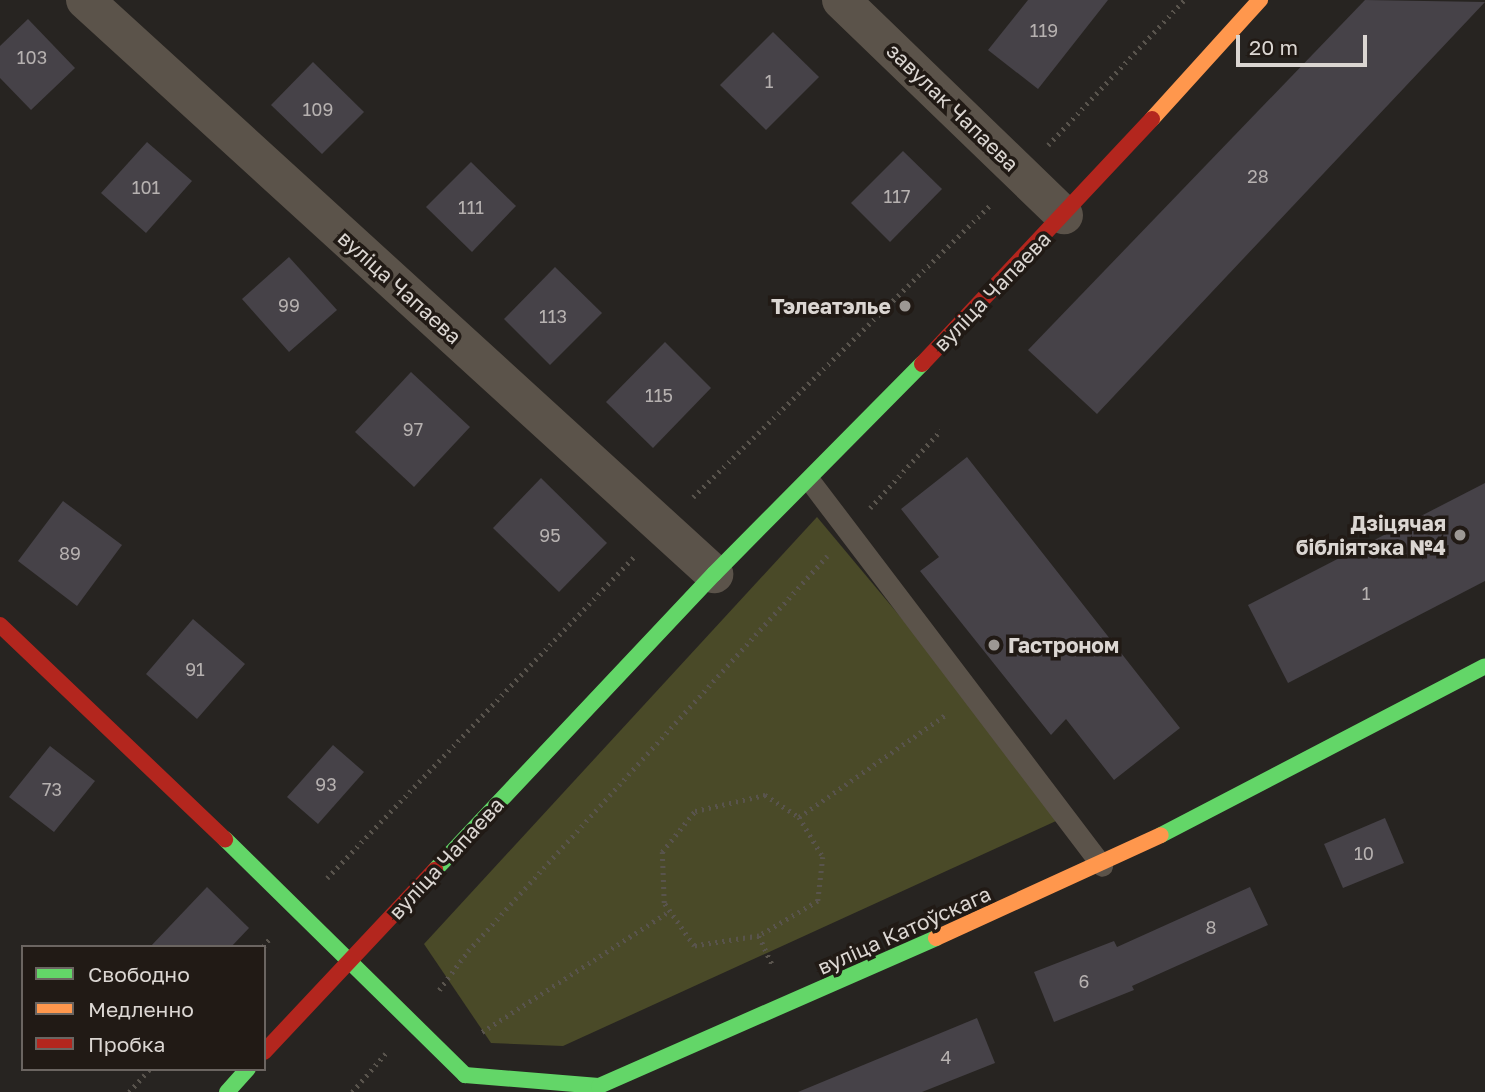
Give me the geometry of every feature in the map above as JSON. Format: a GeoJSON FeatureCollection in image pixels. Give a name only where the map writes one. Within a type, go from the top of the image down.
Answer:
{"type":"FeatureCollection","features":[{"type":"Feature","properties":{"kind":"street","name":"вуліца Чапаева"},"geometry":{"type":"LineString","coordinates":[[85,0],[714,574]]}},
{"type":"Feature","properties":{"kind":"street","name":"завулак Чапаева"},"geometry":{"type":"LineString","coordinates":[[841,0],[1064,215]]}},
{"type":"Feature","properties":{"kind":"street","name":"вуліца Чапаева"},"geometry":{"type":"LineString","coordinates":[[266,1050],[714,574],[810,481],[1064,215],[1261,0]]}},
{"type":"Feature","properties":{"kind":"street"},"geometry":{"type":"LineString","coordinates":[[0,625],[351,959]]}},
{"type":"Feature","properties":{"kind":"street","name":"вуліца Катоўскага"},"geometry":{"type":"LineString","coordinates":[[351,959],[465,1075],[600,1089],[1102,866],[1485,666]]}},
{"type":"Feature","properties":{"kind":"street"},"geometry":{"type":"LineString","coordinates":[[227,1092],[246,1071]]}},
{"type":"Feature","properties":{"kind":"lane"},"geometry":{"type":"LineString","coordinates":[[810,481],[1102,866]]}},
{"type":"Feature","properties":{"kind":"path"},"geometry":{"type":"LineString","coordinates":[[265,945],[663,527],[1021,173],[1184,0]]}},
{"type":"Feature","properties":{"kind":"path"},"geometry":{"type":"LineString","coordinates":[[352,1092],[414,1022],[468,951],[942,430]]}},
{"type":"Feature","properties":{"kind":"path"},"geometry":{"type":"LineString","coordinates":[[799,817],[972,695]]}},
{"type":"Feature","properties":{"kind":"path"},"geometry":{"type":"LineString","coordinates":[[765,795],[799,817],[823,857],[818,901],[759,936],[694,946],[664,902],[662,852],[695,811],[765,795]]}},
{"type":"Feature","properties":{"kind":"path"},"geometry":{"type":"LineString","coordinates":[[446,1055],[670,911]]}},
{"type":"Feature","properties":{"kind":"path"},"geometry":{"type":"LineString","coordinates":[[129,1092],[148,1071]]}},
{"type":"Feature","properties":{"kind":"shaded area"},"geometry":{"type":"Polygon","coordinates":[[[817,517],[1067,816],[563,1046],[491,1043],[424,944],[817,517]]]}},
{"type":"Feature","properties":{"kind":"building"},"geometry":{"type":"Polygon","coordinates":[[[1028,0],[1108,0],[1038,89],[988,50],[1028,0]]]}},
{"type":"Feature","properties":{"kind":"building"},"geometry":{"type":"Polygon","coordinates":[[[1365,0],[1485,2],[1097,414],[1028,350],[1365,0]]]}},
{"type":"Feature","properties":{"kind":"building"},"geometry":{"type":"Polygon","coordinates":[[[28,19],[75,68],[31,110],[0,78],[0,46],[28,19]]]}},
{"type":"Feature","properties":{"kind":"building"},"geometry":{"type":"Polygon","coordinates":[[[773,32],[819,77],[766,130],[720,85],[773,32]]]}},
{"type":"Feature","properties":{"kind":"building"},"geometry":{"type":"Polygon","coordinates":[[[313,62],[364,112],[322,154],[271,105],[313,62]]]}},
{"type":"Feature","properties":{"kind":"building"},"geometry":{"type":"Polygon","coordinates":[[[147,142],[192,181],[146,233],[101,193],[147,142]]]}},
{"type":"Feature","properties":{"kind":"building"},"geometry":{"type":"Polygon","coordinates":[[[903,151],[942,189],[890,242],[851,203],[903,151]]]}},
{"type":"Feature","properties":{"kind":"building"},"geometry":{"type":"Polygon","coordinates":[[[471,162],[516,206],[472,252],[426,207],[471,162]]]}},
{"type":"Feature","properties":{"kind":"building"},"geometry":{"type":"Polygon","coordinates":[[[289,257],[337,310],[289,352],[242,299],[289,257]]]}},
{"type":"Feature","properties":{"kind":"building"},"geometry":{"type":"Polygon","coordinates":[[[555,267],[602,313],[550,365],[504,319],[555,267]]]}},
{"type":"Feature","properties":{"kind":"building"},"geometry":{"type":"Polygon","coordinates":[[[665,342],[711,388],[653,448],[606,402],[665,342]]]}},
{"type":"Feature","properties":{"kind":"building"},"geometry":{"type":"Polygon","coordinates":[[[411,372],[470,427],[414,487],[355,432],[411,372]]]}},
{"type":"Feature","properties":{"kind":"building"},"geometry":{"type":"Polygon","coordinates":[[[967,457],[1180,728],[1114,780],[1066,719],[1051,735],[920,571],[939,557],[901,509],[967,457]]]}},
{"type":"Feature","properties":{"kind":"building"},"geometry":{"type":"Polygon","coordinates":[[[541,478],[607,543],[559,592],[493,528],[541,478]]]}},
{"type":"Feature","properties":{"kind":"building"},"geometry":{"type":"Polygon","coordinates":[[[1485,483],[1485,581],[1288,683],[1248,605],[1485,483]]]}},
{"type":"Feature","properties":{"kind":"building"},"geometry":{"type":"Polygon","coordinates":[[[63,501],[122,545],[77,606],[18,561],[63,501]]]}},
{"type":"Feature","properties":{"kind":"building"},"geometry":{"type":"Polygon","coordinates":[[[193,619],[245,664],[197,719],[146,674],[193,619]]]}},
{"type":"Feature","properties":{"kind":"building"},"geometry":{"type":"Polygon","coordinates":[[[333,745],[364,772],[318,824],[287,797],[333,745]]]}},
{"type":"Feature","properties":{"kind":"building"},"geometry":{"type":"Polygon","coordinates":[[[50,746],[95,781],[54,832],[9,797],[50,746]]]}},
{"type":"Feature","properties":{"kind":"building"},"geometry":{"type":"Polygon","coordinates":[[[1385,818],[1404,863],[1343,888],[1324,844],[1385,818]]]}},
{"type":"Feature","properties":{"kind":"building"},"geometry":{"type":"Polygon","coordinates":[[[207,887],[249,928],[233,945],[152,945],[207,887]]]}},
{"type":"Feature","properties":{"kind":"building"},"geometry":{"type":"Polygon","coordinates":[[[1250,887],[1268,925],[1132,986],[1134,990],[1054,1022],[1034,972],[1114,941],[1117,947],[1250,887]]]}},
{"type":"Feature","properties":{"kind":"building"},"geometry":{"type":"Polygon","coordinates":[[[977,1018],[995,1063],[922,1092],[798,1092],[977,1018]]]}},
{"type":"Feature","properties":{"kind":"traffic: fast"},"geometry":{"type":"LineString","coordinates":[[435,870],[714,574],[922,364]]}},
{"type":"Feature","properties":{"kind":"traffic: fast"},"geometry":{"type":"LineString","coordinates":[[1161,835],[1485,666]]}},
{"type":"Feature","properties":{"kind":"traffic: fast"},"geometry":{"type":"LineString","coordinates":[[225,839],[465,1075],[599,1086],[936,938]]}},
{"type":"Feature","properties":{"kind":"traffic: fast"},"geometry":{"type":"LineString","coordinates":[[227,1092],[246,1071]]}},
{"type":"Feature","properties":{"kind":"traffic: slow"},"geometry":{"type":"LineString","coordinates":[[1152,119],[1260,0]]}},
{"type":"Feature","properties":{"kind":"traffic: slow"},"geometry":{"type":"LineString","coordinates":[[936,938],[1161,835]]}},
{"type":"Feature","properties":{"kind":"traffic: jam"},"geometry":{"type":"LineString","coordinates":[[922,364],[1152,119]]}},
{"type":"Feature","properties":{"kind":"traffic: jam"},"geometry":{"type":"LineString","coordinates":[[0,625],[225,839]]}},
{"type":"Feature","properties":{"kind":"traffic: jam"},"geometry":{"type":"LineString","coordinates":[[266,1050],[435,870]]}},
{"type":"Feature","properties":{"kind":"place","name":"Тэлеатэлье"},"geometry":{"type":"Point","coordinates":[905,306]}},
{"type":"Feature","properties":{"kind":"place","name":"Дзіцячая бібліятэка №4"},"geometry":{"type":"Point","coordinates":[1460,535]}},
{"type":"Feature","properties":{"kind":"place","name":"Гастроном"},"geometry":{"type":"Point","coordinates":[994,645]}}]}
